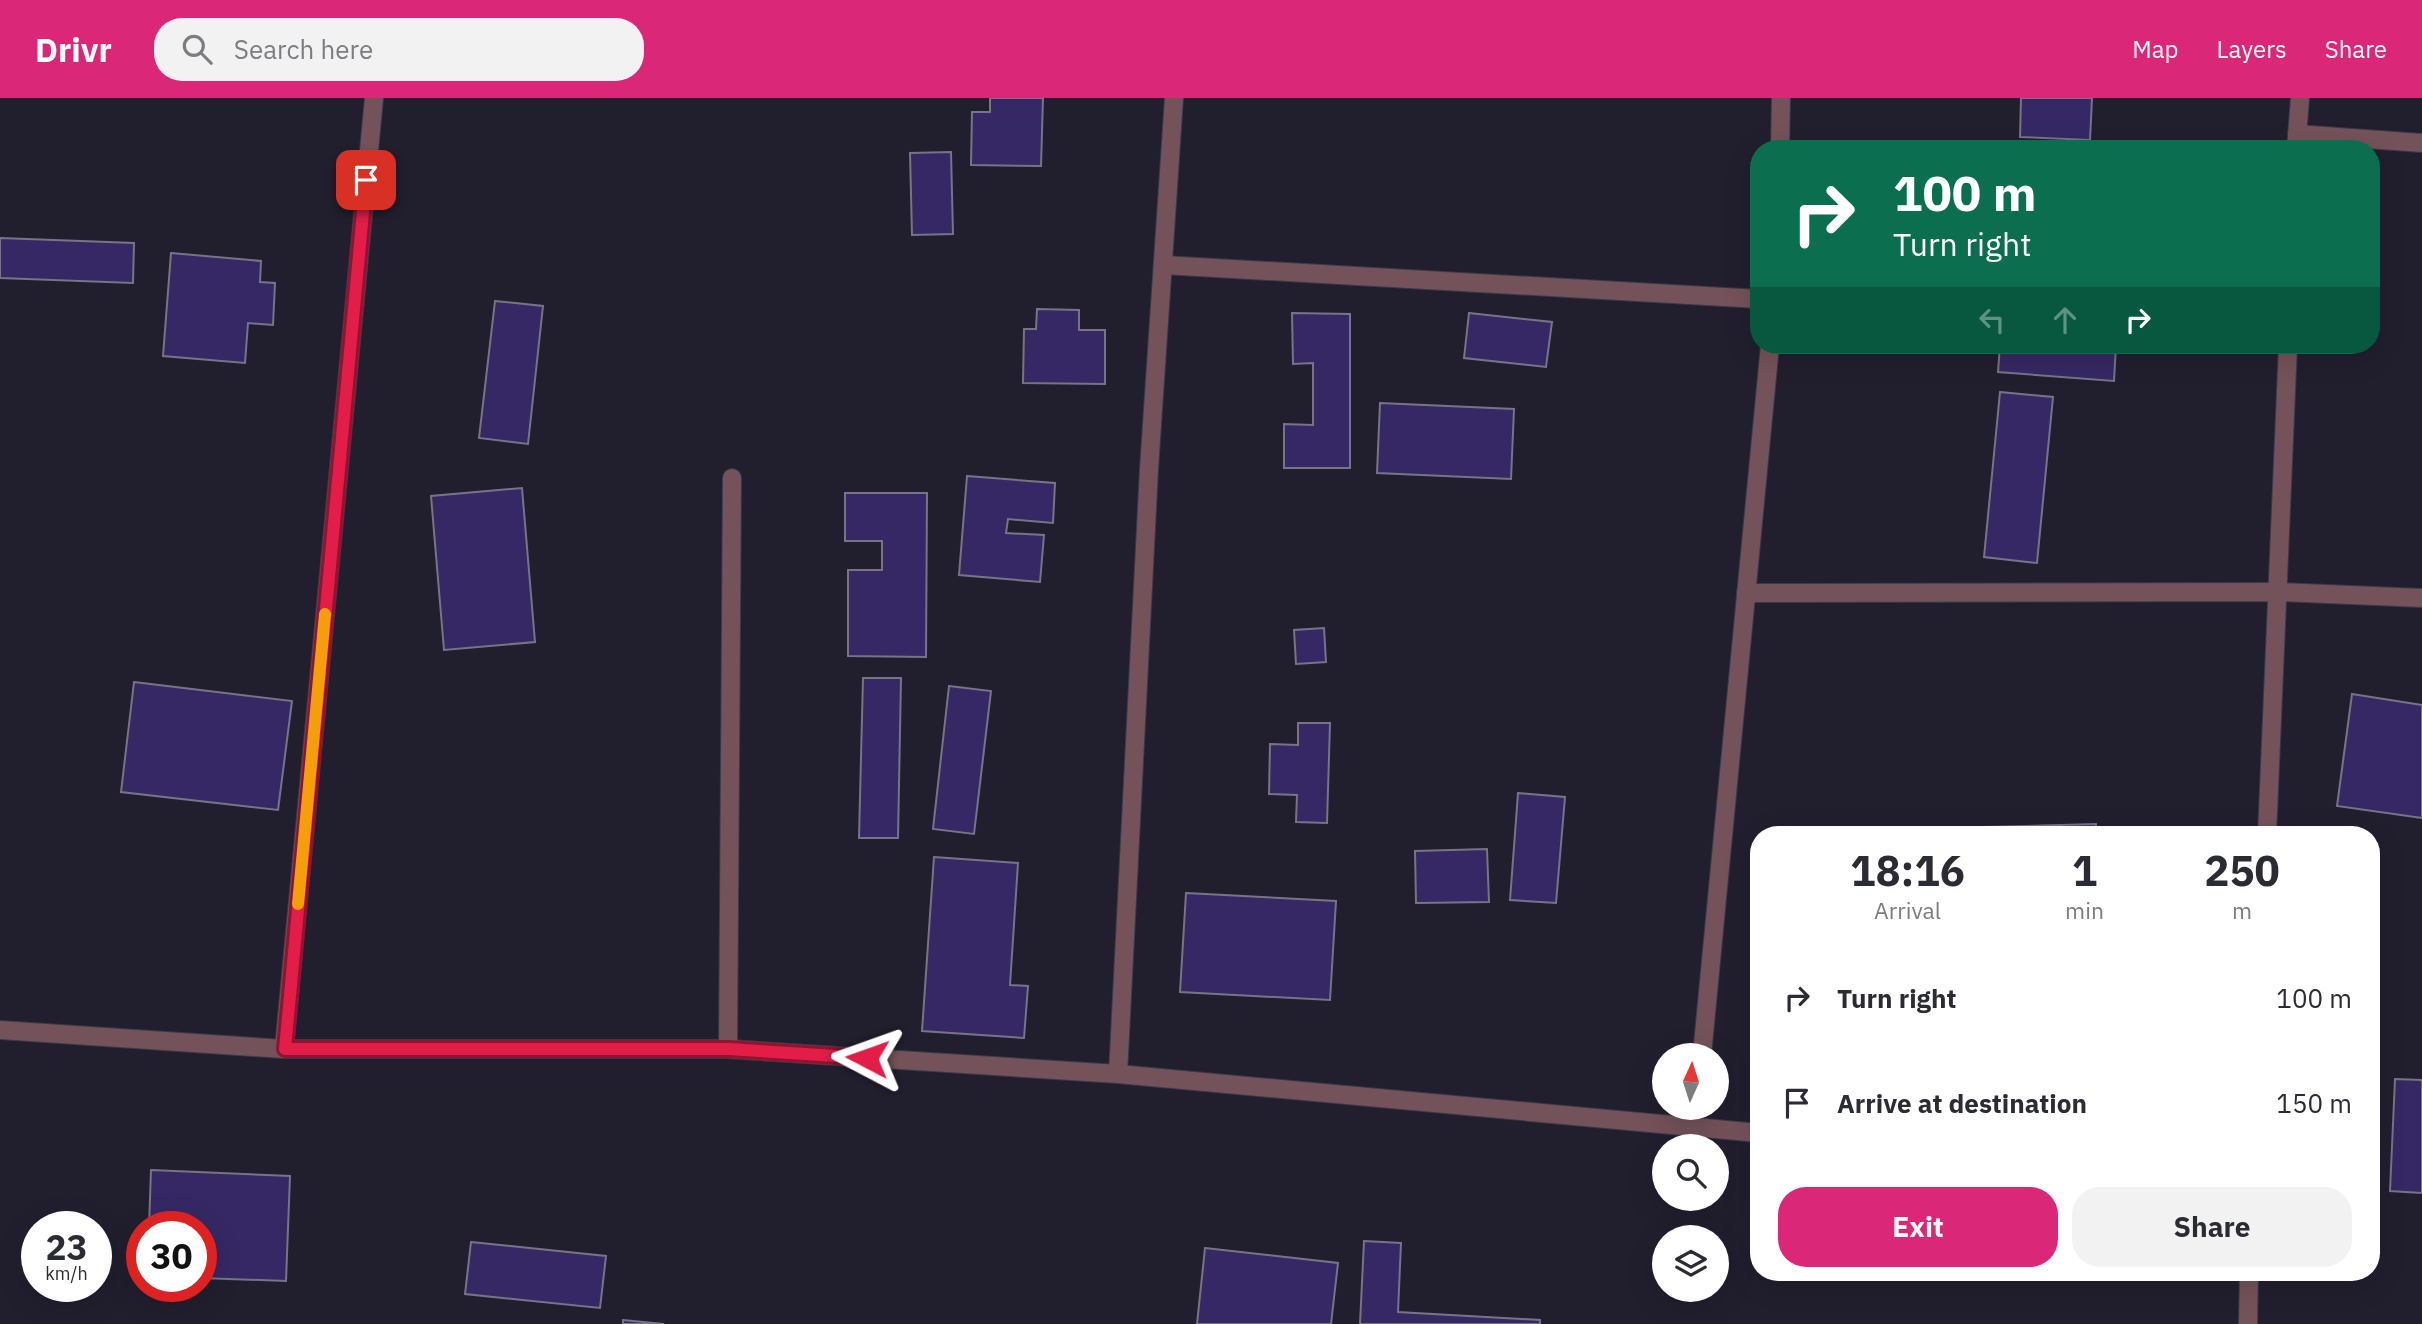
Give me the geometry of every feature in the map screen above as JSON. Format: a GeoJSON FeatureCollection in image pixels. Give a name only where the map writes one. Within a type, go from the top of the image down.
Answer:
{"type":"FeatureCollection","features":[{"type":"Feature","properties":{"kind":"street"},"geometry":{"type":"LineString","coordinates":[[285,1049],[374,98]]}},
{"type":"Feature","properties":{"kind":"street"},"geometry":{"type":"LineString","coordinates":[[1118,1074],[1149,469],[1174,98]]}},
{"type":"Feature","properties":{"kind":"street"},"geometry":{"type":"LineString","coordinates":[[1780,140],[1781,98]]}},
{"type":"Feature","properties":{"kind":"street"},"geometry":{"type":"LineString","coordinates":[[2296,140],[2300,98]]}},
{"type":"Feature","properties":{"kind":"street"},"geometry":{"type":"LineString","coordinates":[[2380,142],[2422,143]]}},
{"type":"Feature","properties":{"kind":"street"},"geometry":{"type":"LineString","coordinates":[[1163,265],[1750,298]]}},
{"type":"Feature","properties":{"kind":"street"},"geometry":{"type":"LineString","coordinates":[[1703,1043],[1769,354]]}},
{"type":"Feature","properties":{"kind":"street"},"geometry":{"type":"LineString","coordinates":[[2267,826],[2288,354]]}},
{"type":"Feature","properties":{"kind":"street"},"geometry":{"type":"LineString","coordinates":[[728,1049],[732,478]]}},
{"type":"Feature","properties":{"kind":"street"},"geometry":{"type":"LineString","coordinates":[[1746,593],[2278,592],[2422,598]]}},
{"type":"Feature","properties":{"kind":"street"},"geometry":{"type":"LineString","coordinates":[[0,1030],[285,1049],[728,1049],[1118,1074],[1750,1132]]}},
{"type":"Feature","properties":{"kind":"street"},"geometry":{"type":"LineString","coordinates":[[1695,1127],[1696,1120]]}},
{"type":"Feature","properties":{"kind":"street"},"geometry":{"type":"LineString","coordinates":[[2248,1324],[2249,1281]]}},
{"type":"Feature","properties":{"kind":"building"},"geometry":{"type":"Polygon","coordinates":[[[990,98],[1043,98],[1041,166],[971,165],[972,112],[990,112],[990,98]]]}},
{"type":"Feature","properties":{"kind":"building"},"geometry":{"type":"Polygon","coordinates":[[[2021,98],[2092,98],[2090,140],[2020,137],[2021,98]]]}},
{"type":"Feature","properties":{"kind":"building"},"geometry":{"type":"Polygon","coordinates":[[[951,152],[953,234],[912,235],[910,153],[951,152]]]}},
{"type":"Feature","properties":{"kind":"building"},"geometry":{"type":"Polygon","coordinates":[[[0,238],[134,243],[133,283],[0,278],[0,238]]]}},
{"type":"Feature","properties":{"kind":"building"},"geometry":{"type":"Polygon","coordinates":[[[171,253],[261,261],[260,282],[275,283],[273,325],[248,323],[245,363],[163,356],[171,253]]]}},
{"type":"Feature","properties":{"kind":"building"},"geometry":{"type":"Polygon","coordinates":[[[495,301],[543,306],[528,444],[479,438],[495,301]]]}},
{"type":"Feature","properties":{"kind":"building"},"geometry":{"type":"Polygon","coordinates":[[[1037,309],[1079,310],[1079,330],[1105,330],[1105,384],[1023,383],[1024,329],[1036,329],[1037,309]]]}},
{"type":"Feature","properties":{"kind":"building"},"geometry":{"type":"Polygon","coordinates":[[[1292,313],[1350,314],[1350,468],[1284,468],[1284,424],[1313,425],[1313,363],[1293,364],[1292,313]]]}},
{"type":"Feature","properties":{"kind":"building"},"geometry":{"type":"Polygon","coordinates":[[[1469,313],[1552,322],[1546,367],[1464,358],[1469,313]]]}},
{"type":"Feature","properties":{"kind":"building"},"geometry":{"type":"Polygon","coordinates":[[[1999,354],[2116,354],[2114,381],[1998,372],[1999,354]]]}},
{"type":"Feature","properties":{"kind":"building"},"geometry":{"type":"Polygon","coordinates":[[[2000,392],[2053,397],[2037,563],[1984,557],[2000,392]]]}},
{"type":"Feature","properties":{"kind":"building"},"geometry":{"type":"Polygon","coordinates":[[[1380,403],[1514,409],[1511,479],[1377,473],[1380,403]]]}},
{"type":"Feature","properties":{"kind":"building"},"geometry":{"type":"Polygon","coordinates":[[[967,476],[1055,483],[1053,523],[1008,519],[1006,533],[1044,535],[1040,582],[959,575],[967,476]]]}},
{"type":"Feature","properties":{"kind":"building"},"geometry":{"type":"Polygon","coordinates":[[[522,488],[535,642],[444,650],[431,496],[522,488]]]}},
{"type":"Feature","properties":{"kind":"building"},"geometry":{"type":"Polygon","coordinates":[[[845,493],[927,493],[926,657],[848,656],[848,570],[882,570],[882,541],[845,541],[845,493]]]}},
{"type":"Feature","properties":{"kind":"building"},"geometry":{"type":"Polygon","coordinates":[[[1324,628],[1326,662],[1296,664],[1294,630],[1324,628]]]}},
{"type":"Feature","properties":{"kind":"building"},"geometry":{"type":"Polygon","coordinates":[[[863,678],[901,678],[898,838],[859,838],[863,678]]]}},
{"type":"Feature","properties":{"kind":"building"},"geometry":{"type":"Polygon","coordinates":[[[134,682],[292,701],[278,810],[121,792],[134,682]]]}},
{"type":"Feature","properties":{"kind":"building"},"geometry":{"type":"Polygon","coordinates":[[[949,686],[991,691],[974,834],[933,829],[949,686]]]}},
{"type":"Feature","properties":{"kind":"building"},"geometry":{"type":"Polygon","coordinates":[[[2352,694],[2422,705],[2422,818],[2337,806],[2352,694]]]}},
{"type":"Feature","properties":{"kind":"building"},"geometry":{"type":"Polygon","coordinates":[[[1298,723],[1330,723],[1327,823],[1296,822],[1297,795],[1269,794],[1270,744],[1298,745],[1298,723]]]}},
{"type":"Feature","properties":{"kind":"building"},"geometry":{"type":"Polygon","coordinates":[[[1518,793],[1565,797],[1556,903],[1510,900],[1518,793]]]}},
{"type":"Feature","properties":{"kind":"building"},"geometry":{"type":"Polygon","coordinates":[[[2096,824],[2096,826],[2022,826],[2096,824]]]}},
{"type":"Feature","properties":{"kind":"building"},"geometry":{"type":"Polygon","coordinates":[[[1487,849],[1489,902],[1416,903],[1415,851],[1487,849]]]}},
{"type":"Feature","properties":{"kind":"building"},"geometry":{"type":"Polygon","coordinates":[[[934,857],[1018,863],[1010,985],[1028,986],[1024,1038],[922,1031],[934,857]]]}},
{"type":"Feature","properties":{"kind":"building"},"geometry":{"type":"Polygon","coordinates":[[[1186,893],[1336,901],[1330,1000],[1180,992],[1186,893]]]}},
{"type":"Feature","properties":{"kind":"building"},"geometry":{"type":"Polygon","coordinates":[[[2395,1079],[2422,1080],[2422,1193],[2390,1191],[2395,1079]]]}},
{"type":"Feature","properties":{"kind":"building"},"geometry":{"type":"Polygon","coordinates":[[[151,1170],[290,1176],[286,1281],[217,1279],[217,1211],[150,1211],[151,1170]]]}},
{"type":"Feature","properties":{"kind":"building"},"geometry":{"type":"Polygon","coordinates":[[[1364,1241],[1401,1243],[1398,1312],[1540,1320],[1540,1324],[1360,1324],[1364,1241]]]}},
{"type":"Feature","properties":{"kind":"building"},"geometry":{"type":"Polygon","coordinates":[[[471,1242],[606,1256],[600,1308],[465,1294],[471,1242]]]}},
{"type":"Feature","properties":{"kind":"building"},"geometry":{"type":"Polygon","coordinates":[[[1205,1248],[1338,1263],[1331,1324],[1197,1324],[1205,1248]]]}},
{"type":"Feature","properties":{"kind":"building"},"geometry":{"type":"Polygon","coordinates":[[[623,1320],[664,1324],[623,1324],[623,1320]]]}},
{"type":"Feature","properties":{"kind":"slow traffic"},"geometry":{"type":"LineString","coordinates":[[298,904],[325,614]]}},
{"type":"Feature","properties":{"kind":"route"},"geometry":{"type":"LineString","coordinates":[[366,180],[285,1049],[728,1049],[867,1058]]}}]}
